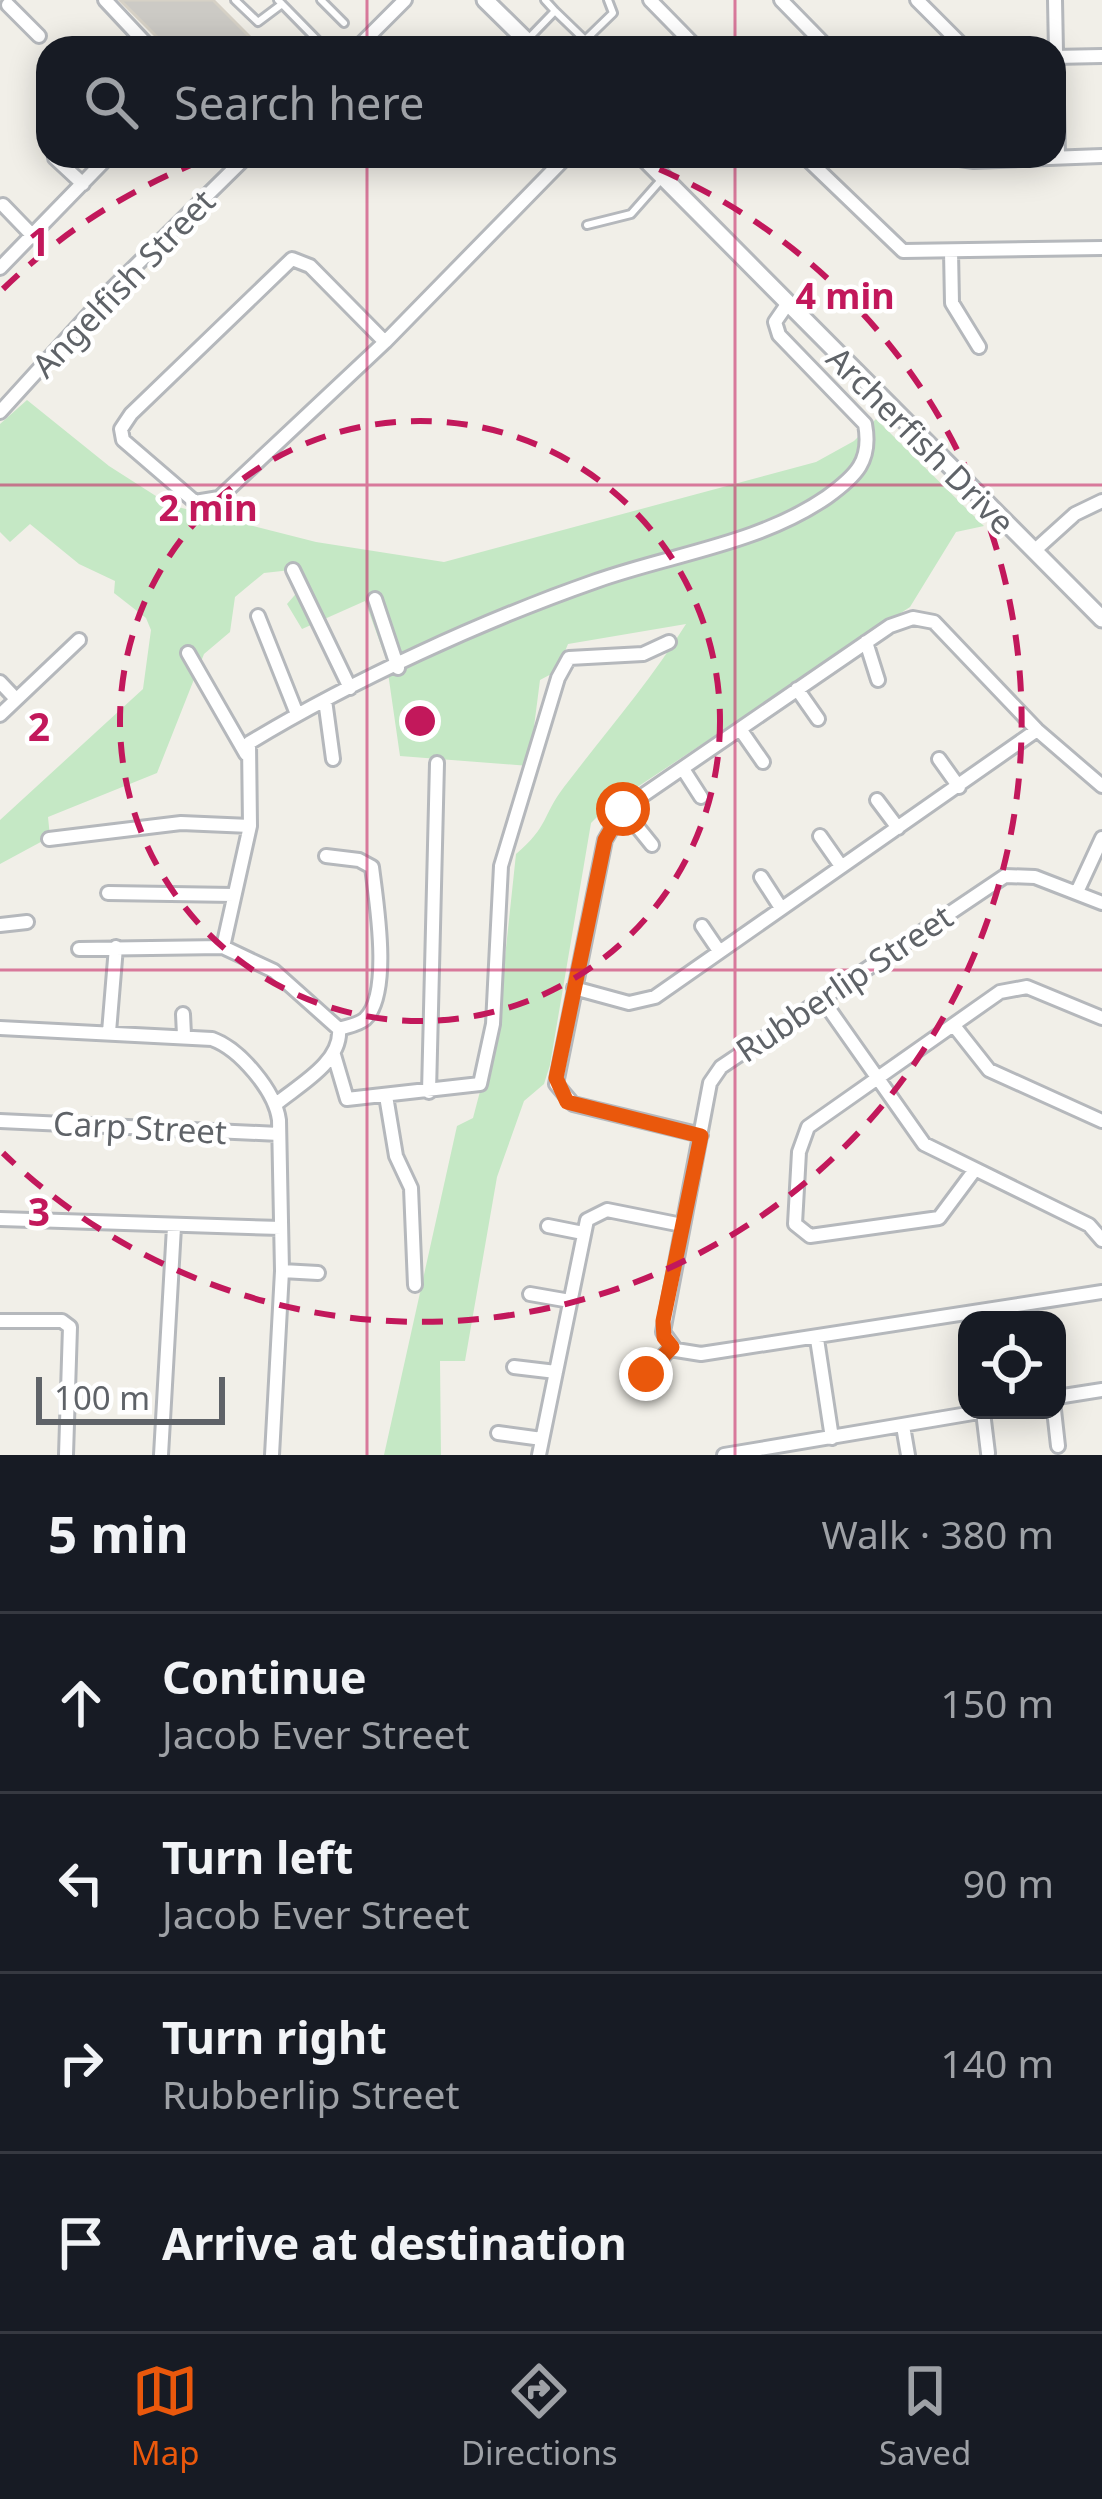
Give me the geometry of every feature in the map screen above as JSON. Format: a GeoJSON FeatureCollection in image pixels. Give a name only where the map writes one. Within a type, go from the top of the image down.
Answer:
{"type":"FeatureCollection","features":[{"type":"Feature","properties":{"kind":"street"},"geometry":{"type":"LineString","coordinates":[[105,0],[139,36]]}},
{"type":"Feature","properties":{"kind":"street"},"geometry":{"type":"LineString","coordinates":[[369,36],[405,0]]}},
{"type":"Feature","properties":{"kind":"street"},"geometry":{"type":"LineString","coordinates":[[485,0],[522,36]]}},
{"type":"Feature","properties":{"kind":"street"},"geometry":{"type":"LineString","coordinates":[[650,0],[685,36]]}},
{"type":"Feature","properties":{"kind":"street"},"geometry":{"type":"LineString","coordinates":[[781,0],[817,36]]}},
{"type":"Feature","properties":{"kind":"street"},"geometry":{"type":"LineString","coordinates":[[917,0],[953,36]]}},
{"type":"Feature","properties":{"kind":"street"},"geometry":{"type":"LineString","coordinates":[[1055,0],[1056,36]]}},
{"type":"Feature","properties":{"kind":"street"},"geometry":{"type":"LineString","coordinates":[[7,6],[39,36]]}},
{"type":"Feature","properties":{"kind":"street"},"geometry":{"type":"LineString","coordinates":[[1066,57],[1102,56]]}},
{"type":"Feature","properties":{"kind":"street"},"geometry":{"type":"LineString","coordinates":[[1066,156],[1102,156]]}},
{"type":"Feature","properties":{"kind":"street"},"geometry":{"type":"LineString","coordinates":[[66,168],[83,184]]}},
{"type":"Feature","properties":{"kind":"street"},"geometry":{"type":"LineString","coordinates":[[0,268],[98,168]]}},
{"type":"Feature","properties":{"kind":"street","name":"Angelfish Street"},"geometry":{"type":"LineString","coordinates":[[0,412],[112,290],[235,168]]}},
{"type":"Feature","properties":{"kind":"street"},"geometry":{"type":"LineString","coordinates":[[385,342],[310,266],[292,259],[131,414],[122,429],[123,440],[195,502],[214,502],[385,342],[556,168]]}},
{"type":"Feature","properties":{"kind":"street","name":"Archerfish Drive"},"geometry":{"type":"LineString","coordinates":[[653,168],[786,307],[1102,619]]}},
{"type":"Feature","properties":{"kind":"street"},"geometry":{"type":"LineString","coordinates":[[816,168],[896,248],[912,253],[1102,248]]}},
{"type":"Feature","properties":{"kind":"street"},"geometry":{"type":"LineString","coordinates":[[3,205],[32,235]]}},
{"type":"Feature","properties":{"kind":"street"},"geometry":{"type":"LineString","coordinates":[[951,250],[952,303],[979,347]]}},
{"type":"Feature","properties":{"kind":"street"},"geometry":{"type":"LineString","coordinates":[[223,947],[250,826],[249,743],[350,688],[598,580],[724,544],[824,500],[860,471],[867,458],[865,424],[778,334],[775,322],[786,307]]}},
{"type":"Feature","properties":{"kind":"street"},"geometry":{"type":"LineString","coordinates":[[1034,551],[1075,514],[1102,501]]}},
{"type":"Feature","properties":{"kind":"street"},"geometry":{"type":"LineString","coordinates":[[293,570],[350,688]]}},
{"type":"Feature","properties":{"kind":"street"},"geometry":{"type":"LineString","coordinates":[[375,599],[398,668]]}},
{"type":"Feature","properties":{"kind":"street"},"geometry":{"type":"LineString","coordinates":[[258,616],[298,714]]}},
{"type":"Feature","properties":{"kind":"street"},"geometry":{"type":"LineString","coordinates":[[701,1136],[563,1099],[556,1078],[605,840],[623,809],[905,620],[934,622],[1037,730],[1102,786]]}},
{"type":"Feature","properties":{"kind":"street"},"geometry":{"type":"LineString","coordinates":[[0,715],[79,640]]}},
{"type":"Feature","properties":{"kind":"street"},"geometry":{"type":"LineString","coordinates":[[866,642],[878,680]]}},
{"type":"Feature","properties":{"kind":"street"},"geometry":{"type":"LineString","coordinates":[[339,1029],[334,1055],[344,1097],[480,1084],[493,1024],[501,866],[565,662],[643,654],[669,643]]}},
{"type":"Feature","properties":{"kind":"street"},"geometry":{"type":"LineString","coordinates":[[188,653],[246,754]]}},
{"type":"Feature","properties":{"kind":"street"},"geometry":{"type":"LineString","coordinates":[[0,682],[16,699]]}},
{"type":"Feature","properties":{"kind":"street"},"geometry":{"type":"LineString","coordinates":[[797,689],[818,719]]}},
{"type":"Feature","properties":{"kind":"street"},"geometry":{"type":"LineString","coordinates":[[325,700],[333,759]]}},
{"type":"Feature","properties":{"kind":"street"},"geometry":{"type":"LineString","coordinates":[[740,729],[763,762]]}},
{"type":"Feature","properties":{"kind":"street"},"geometry":{"type":"LineString","coordinates":[[574,988],[643,1002],[1037,730]]}},
{"type":"Feature","properties":{"kind":"street"},"geometry":{"type":"LineString","coordinates":[[939,759],[959,787]]}},
{"type":"Feature","properties":{"kind":"street"},"geometry":{"type":"LineString","coordinates":[[429,1092],[436,763]]}},
{"type":"Feature","properties":{"kind":"street"},"geometry":{"type":"LineString","coordinates":[[683,769],[700,796]]}},
{"type":"Feature","properties":{"kind":"street"},"geometry":{"type":"LineString","coordinates":[[877,800],[898,828]]}},
{"type":"Feature","properties":{"kind":"street"},"geometry":{"type":"LineString","coordinates":[[623,809],[652,845]]}},
{"type":"Feature","properties":{"kind":"street"},"geometry":{"type":"LineString","coordinates":[[49,839],[181,823],[250,826]]}},
{"type":"Feature","properties":{"kind":"street"},"geometry":{"type":"LineString","coordinates":[[820,836],[842,866]]}},
{"type":"Feature","properties":{"kind":"street"},"geometry":{"type":"LineString","coordinates":[[1077,892],[1102,838]]}},
{"type":"Feature","properties":{"kind":"street"},"geometry":{"type":"LineString","coordinates":[[326,856],[359,860],[371,867],[379,920],[374,1006],[362,1022],[339,1029]]}},
{"type":"Feature","properties":{"kind":"street","name":"Rubberlip Street"},"geometry":{"type":"LineString","coordinates":[[672,1347],[664,1337],[663,1321],[717,1071],[1005,875],[1035,877],[1102,903]]}},
{"type":"Feature","properties":{"kind":"street"},"geometry":{"type":"LineString","coordinates":[[761,878],[781,908]]}},
{"type":"Feature","properties":{"kind":"street"},"geometry":{"type":"LineString","coordinates":[[108,893],[234,896]]}},
{"type":"Feature","properties":{"kind":"street"},"geometry":{"type":"LineString","coordinates":[[0,925],[26,922]]}},
{"type":"Feature","properties":{"kind":"street"},"geometry":{"type":"LineString","coordinates":[[702,926],[719,951]]}},
{"type":"Feature","properties":{"kind":"street"},"geometry":{"type":"LineString","coordinates":[[109,1032],[116,947]]}},
{"type":"Feature","properties":{"kind":"street"},"geometry":{"type":"LineString","coordinates":[[79,949],[223,947],[274,970],[339,1029]]}},
{"type":"Feature","properties":{"kind":"street"},"geometry":{"type":"LineString","coordinates":[[974,1172],[952,1208],[939,1218],[810,1236],[800,1232],[794,1208],[805,1131],[876,1080],[1015,987],[1102,1018]]}},
{"type":"Feature","properties":{"kind":"street"},"geometry":{"type":"LineString","coordinates":[[821,999],[917,1138],[974,1172],[1089,1225],[1102,1240]]}},
{"type":"Feature","properties":{"kind":"street"},"geometry":{"type":"LineString","coordinates":[[183,1014],[184,1035]]}},
{"type":"Feature","properties":{"kind":"street"},"geometry":{"type":"LineString","coordinates":[[955,1027],[988,1070],[1102,1121]]}},
{"type":"Feature","properties":{"kind":"street"},"geometry":{"type":"LineString","coordinates":[[0,1028],[184,1035],[226,1046],[276,1104],[282,1270],[272,1455]]}},
{"type":"Feature","properties":{"kind":"street"},"geometry":{"type":"LineString","coordinates":[[276,1104],[334,1055]]}},
{"type":"Feature","properties":{"kind":"street"},"geometry":{"type":"LineString","coordinates":[[386,1096],[396,1156],[411,1188],[415,1285]]}},
{"type":"Feature","properties":{"kind":"street","name":"Carp Street"},"geometry":{"type":"LineString","coordinates":[[0,1120],[279,1133]]}},
{"type":"Feature","properties":{"kind":"street"},"geometry":{"type":"LineString","coordinates":[[539,1455],[583,1233],[591,1216],[607,1210],[682,1225]]}},
{"type":"Feature","properties":{"kind":"street"},"geometry":{"type":"LineString","coordinates":[[0,1219],[281,1228]]}},
{"type":"Feature","properties":{"kind":"street"},"geometry":{"type":"LineString","coordinates":[[548,1226],[583,1233]]}},
{"type":"Feature","properties":{"kind":"street"},"geometry":{"type":"LineString","coordinates":[[161,1455],[174,1227]]}},
{"type":"Feature","properties":{"kind":"street"},"geometry":{"type":"LineString","coordinates":[[282,1270],[318,1273]]}},
{"type":"Feature","properties":{"kind":"street"},"geometry":{"type":"LineString","coordinates":[[646,1374],[672,1347],[700,1354],[818,1339],[1102,1292]]}},
{"type":"Feature","properties":{"kind":"street"},"geometry":{"type":"LineString","coordinates":[[530,1294],[570,1301]]}},
{"type":"Feature","properties":{"kind":"street"},"geometry":{"type":"LineString","coordinates":[[0,1321],[62,1322],[70,1327],[66,1455]]}},
{"type":"Feature","properties":{"kind":"street"},"geometry":{"type":"LineString","coordinates":[[818,1339],[832,1438]]}},
{"type":"Feature","properties":{"kind":"street"},"geometry":{"type":"LineString","coordinates":[[514,1366],[556,1372]]}},
{"type":"Feature","properties":{"kind":"street"},"geometry":{"type":"LineString","coordinates":[[1066,1396],[1102,1390]]}},
{"type":"Feature","properties":{"kind":"street"},"geometry":{"type":"LineString","coordinates":[[724,1455],[776,1452],[958,1416]]}},
{"type":"Feature","properties":{"kind":"street"},"geometry":{"type":"LineString","coordinates":[[987,1419],[988,1453]]}},
{"type":"Feature","properties":{"kind":"street"},"geometry":{"type":"LineString","coordinates":[[1055,1419],[1058,1447]]}},
{"type":"Feature","properties":{"kind":"street"},"geometry":{"type":"LineString","coordinates":[[903,1426],[908,1455]]}},
{"type":"Feature","properties":{"kind":"street"},"geometry":{"type":"LineString","coordinates":[[498,1433],[542,1439]]}},
{"type":"Feature","properties":{"kind":"lane"},"geometry":{"type":"LineString","coordinates":[[235,0],[258,22],[280,2],[313,36]]}},
{"type":"Feature","properties":{"kind":"lane"},"geometry":{"type":"LineString","coordinates":[[321,0],[344,23]]}},
{"type":"Feature","properties":{"kind":"lane"},"geometry":{"type":"LineString","coordinates":[[545,0],[581,36]]}},
{"type":"Feature","properties":{"kind":"lane"},"geometry":{"type":"LineString","coordinates":[[589,36],[613,13],[608,0]]}},
{"type":"Feature","properties":{"kind":"lane"},"geometry":{"type":"LineString","coordinates":[[536,36],[556,11]]}},
{"type":"Feature","properties":{"kind":"lane"},"geometry":{"type":"LineString","coordinates":[[587,225],[632,214],[663,178]]}},
{"type":"Feature","properties":{"kind":"green space"},"geometry":{"type":"Polygon","coordinates":[[[27,400],[109,466],[170,505],[316,542],[444,562],[816,462],[854,441],[876,419],[984,526],[956,532],[910,607],[607,807],[591,823],[550,1065],[544,1084],[524,1101],[497,1177],[465,1361],[440,1361],[441,1455],[384,1455],[457,1126],[473,1118],[498,1023],[516,854],[534,836],[564,787],[686,624],[568,644],[557,671],[540,680],[529,766],[400,756],[386,659],[365,601],[302,629],[287,604],[301,588],[291,570],[264,573],[235,597],[230,632],[204,654],[157,773],[48,817],[50,837],[0,864],[0,820],[143,689],[151,630],[146,618],[114,593],[115,581],[79,564],[30,524],[10,542],[0,532],[0,424],[27,400]]]}},
{"type":"Feature","properties":{"kind":"building"},"geometry":{"type":"Polygon","coordinates":[[[120,0],[213,0],[249,36],[156,36],[120,0]]]}},
{"type":"Feature","properties":{"kind":"route"},"geometry":{"type":"LineString","coordinates":[[623,809],[605,840],[556,1078],[567,1102],[701,1136],[663,1321],[665,1341],[672,1347],[646,1374]]}}]}
